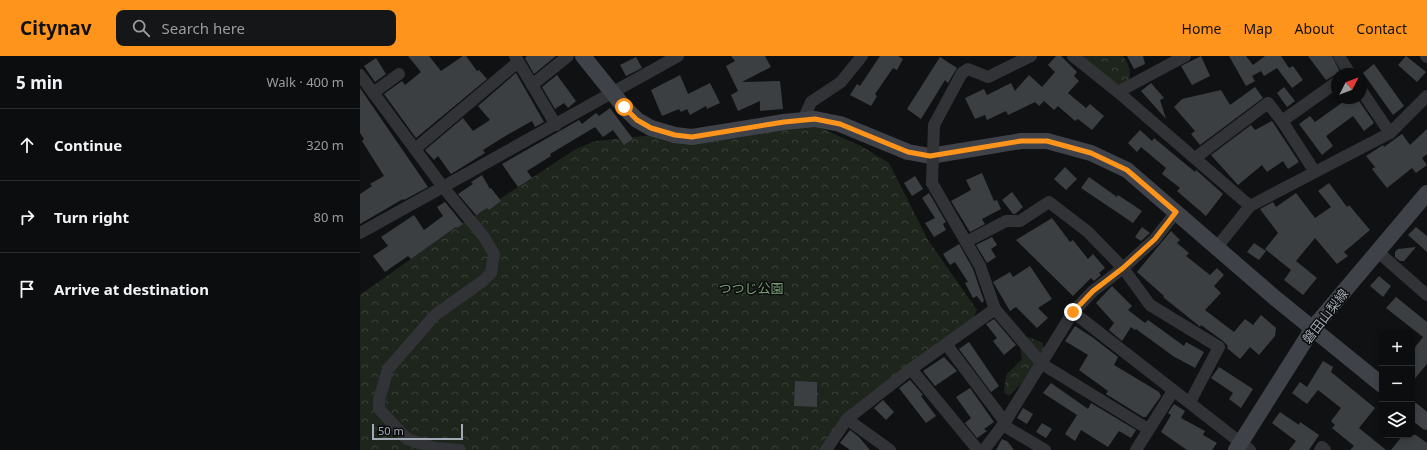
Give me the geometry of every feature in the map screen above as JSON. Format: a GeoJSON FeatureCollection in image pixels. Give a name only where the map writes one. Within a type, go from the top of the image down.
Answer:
{"type":"FeatureCollection","features":[{"type":"Feature","properties":{"kind":"street"},"geometry":{"type":"LineString","coordinates":[[532,85],[568,56]]}},
{"type":"Feature","properties":{"kind":"street"},"geometry":{"type":"LineString","coordinates":[[583,56],[637,120],[651,128],[675,135],[692,137],[815,119],[840,124],[908,152],[930,156],[1021,141],[1047,141],[1091,153],[1127,170],[1379,383]]}},
{"type":"Feature","properties":{"kind":"street"},"geometry":{"type":"LineString","coordinates":[[360,233],[678,56]]}},
{"type":"Feature","properties":{"kind":"street"},"geometry":{"type":"LineString","coordinates":[[803,120],[811,102],[841,82],[862,56]]}},
{"type":"Feature","properties":{"kind":"street"},"geometry":{"type":"LineString","coordinates":[[1031,56],[988,77],[968,70],[962,73],[934,125],[932,183],[980,266],[995,309],[1042,364],[1148,429]]}},
{"type":"Feature","properties":{"kind":"street"},"geometry":{"type":"LineString","coordinates":[[1073,56],[1118,92],[1250,206]]}},
{"type":"Feature","properties":{"kind":"street"},"geometry":{"type":"LineString","coordinates":[[1118,92],[1184,56]]}},
{"type":"Feature","properties":{"kind":"street"},"geometry":{"type":"LineString","coordinates":[[1338,56],[1345,68]]}},
{"type":"Feature","properties":{"kind":"street"},"geometry":{"type":"LineString","coordinates":[[415,149],[517,59],[556,125]]}},
{"type":"Feature","properties":{"kind":"street"},"geometry":{"type":"LineString","coordinates":[[373,93],[399,74]]}},
{"type":"Feature","properties":{"kind":"street"},"geometry":{"type":"LineString","coordinates":[[361,77],[443,187],[484,237],[494,254],[491,273],[483,281],[435,315],[388,369],[379,400],[379,409],[407,439],[435,448],[460,450]]}},
{"type":"Feature","properties":{"kind":"street"},"geometry":{"type":"LineString","coordinates":[[1282,121],[1331,86]]}},
{"type":"Feature","properties":{"kind":"street"},"geometry":{"type":"LineString","coordinates":[[1217,247],[1250,206],[1390,133],[1427,96]]}},
{"type":"Feature","properties":{"kind":"street"},"geometry":{"type":"LineString","coordinates":[[1367,99],[1390,133]]}},
{"type":"Feature","properties":{"kind":"street"},"geometry":{"type":"LineString","coordinates":[[1195,158],[1268,103],[1282,121],[1315,172]]}},
{"type":"Feature","properties":{"kind":"street","name":"磐田山梨線"},"geometry":{"type":"LineString","coordinates":[[1242,447],[1313,328],[1427,193]]}},
{"type":"Feature","properties":{"kind":"street"},"geometry":{"type":"LineString","coordinates":[[966,242],[1006,221],[1020,221],[1049,202],[1088,232],[1123,268],[1150,305],[1219,347],[1190,402]]}},
{"type":"Feature","properties":{"kind":"street"},"geometry":{"type":"LineString","coordinates":[[984,450],[1004,423],[1073,312],[1093,291],[1123,268],[1155,239],[1176,212]]}},
{"type":"Feature","properties":{"kind":"street"},"geometry":{"type":"LineString","coordinates":[[1378,251],[1424,288]]}},
{"type":"Feature","properties":{"kind":"street"},"geometry":{"type":"LineString","coordinates":[[826,450],[847,419],[911,369],[995,309]]}},
{"type":"Feature","properties":{"kind":"street"},"geometry":{"type":"LineString","coordinates":[[1073,312],[1173,391],[1190,402],[1242,447]]}},
{"type":"Feature","properties":{"kind":"street"},"geometry":{"type":"LineString","coordinates":[[946,344],[1004,423],[1045,450]]}},
{"type":"Feature","properties":{"kind":"street"},"geometry":{"type":"LineString","coordinates":[[911,369],[978,450]]}},
{"type":"Feature","properties":{"kind":"street"},"geometry":{"type":"LineString","coordinates":[[1136,450],[1173,391]]}},
{"type":"Feature","properties":{"kind":"street"},"geometry":{"type":"LineString","coordinates":[[1415,412],[1427,422]]}},
{"type":"Feature","properties":{"kind":"street"},"geometry":{"type":"LineString","coordinates":[[847,419],[890,450]]}},
{"type":"Feature","properties":{"kind":"street"},"geometry":{"type":"LineString","coordinates":[[1320,450],[1322,447],[1325,450]]}},
{"type":"Feature","properties":{"kind":"green space"},"geometry":{"type":"Polygon","coordinates":[[[1077,56],[1123,56],[1129,66],[1130,71],[1127,85],[1118,92],[1077,56]]]}},
{"type":"Feature","properties":{"kind":"green space","name":"つつじ公園"},"geometry":{"type":"Polygon","coordinates":[[[803,120],[861,146],[889,163],[928,240],[977,310],[968,328],[847,419],[826,450],[360,450],[360,295],[449,232],[576,149],[595,141],[803,120]]]}},
{"type":"Feature","properties":{"kind":"green space"},"geometry":{"type":"Polygon","coordinates":[[[1029,337],[1043,343],[1044,355],[1029,376],[1009,396],[1004,392],[1006,375],[1022,359],[1020,345],[1029,337]]]}},
{"type":"Feature","properties":{"kind":"building"},"geometry":{"type":"Polygon","coordinates":[[[408,56],[429,56],[441,71],[463,56],[466,56],[477,71],[479,70],[487,79],[416,138],[384,94],[402,81],[405,85],[421,72],[408,56]]]}},
{"type":"Feature","properties":{"kind":"building"},"geometry":{"type":"Polygon","coordinates":[[[527,56],[556,56],[534,74],[525,58],[527,56]]]}},
{"type":"Feature","properties":{"kind":"building"},"geometry":{"type":"Polygon","coordinates":[[[731,56],[765,56],[771,67],[742,82],[780,81],[783,109],[760,111],[760,101],[738,111],[731,95],[738,91],[726,66],[735,61],[731,56]]]}},
{"type":"Feature","properties":{"kind":"building"},"geometry":{"type":"Polygon","coordinates":[[[880,56],[898,56],[903,59],[897,70],[893,68],[875,94],[877,96],[871,106],[850,95],[857,84],[860,86],[880,56]]]}},
{"type":"Feature","properties":{"kind":"building"},"geometry":{"type":"Polygon","coordinates":[[[1056,56],[1061,56],[1077,72],[1074,76],[1079,81],[1068,93],[1086,108],[1090,104],[1104,116],[1092,130],[1078,119],[1075,121],[1058,106],[1054,110],[1044,101],[1039,106],[1035,102],[1008,115],[1006,111],[987,120],[985,115],[975,119],[965,98],[984,89],[987,95],[1011,83],[1015,91],[1029,75],[1042,87],[1055,72],[1048,65],[1056,56]]]}},
{"type":"Feature","properties":{"kind":"building"},"geometry":{"type":"Polygon","coordinates":[[[1127,56],[1143,56],[1145,64],[1134,69],[1127,56]]]}},
{"type":"Feature","properties":{"kind":"building"},"geometry":{"type":"Polygon","coordinates":[[[1201,56],[1210,76],[1192,85],[1181,66],[1201,56]]]}},
{"type":"Feature","properties":{"kind":"building"},"geometry":{"type":"Polygon","coordinates":[[[1229,56],[1246,56],[1253,65],[1265,56],[1281,56],[1289,68],[1293,66],[1303,80],[1292,88],[1277,68],[1264,76],[1261,71],[1252,76],[1255,81],[1246,86],[1229,56]]]}},
{"type":"Feature","properties":{"kind":"building"},"geometry":{"type":"Polygon","coordinates":[[[1308,56],[1332,56],[1338,68],[1331,68],[1331,77],[1326,80],[1308,56]]]}},
{"type":"Feature","properties":{"kind":"building"},"geometry":{"type":"Polygon","coordinates":[[[1406,56],[1426,72],[1417,82],[1398,65],[1406,56]]]}},
{"type":"Feature","properties":{"kind":"building"},"geometry":{"type":"Polygon","coordinates":[[[636,57],[642,68],[626,76],[620,65],[636,57]]]}},
{"type":"Feature","properties":{"kind":"building"},"geometry":{"type":"Polygon","coordinates":[[[940,57],[957,68],[948,83],[945,80],[921,119],[907,109],[940,57]]]}},
{"type":"Feature","properties":{"kind":"building"},"geometry":{"type":"Polygon","coordinates":[[[376,58],[386,74],[375,82],[364,66],[376,58]]]}},
{"type":"Feature","properties":{"kind":"building"},"geometry":{"type":"Polygon","coordinates":[[[1374,64],[1404,106],[1393,115],[1367,79],[1367,70],[1374,64]]]}},
{"type":"Feature","properties":{"kind":"building"},"geometry":{"type":"Polygon","coordinates":[[[516,73],[544,122],[535,127],[532,121],[483,150],[485,153],[451,174],[438,156],[434,160],[425,150],[463,118],[473,131],[490,120],[478,106],[516,73]]]}},
{"type":"Feature","properties":{"kind":"building"},"geometry":{"type":"Polygon","coordinates":[[[557,75],[576,101],[568,108],[564,103],[555,109],[542,87],[557,75]]]}},
{"type":"Feature","properties":{"kind":"building"},"geometry":{"type":"Polygon","coordinates":[[[680,75],[688,94],[710,83],[720,103],[707,109],[706,106],[690,115],[687,109],[681,112],[679,109],[662,116],[651,90],[680,75]]]}},
{"type":"Feature","properties":{"kind":"building"},"geometry":{"type":"Polygon","coordinates":[[[1151,83],[1164,98],[1160,100],[1166,119],[1141,91],[1151,83]]]}},
{"type":"Feature","properties":{"kind":"building"},"geometry":{"type":"Polygon","coordinates":[[[1255,87],[1263,98],[1200,145],[1191,134],[1195,131],[1174,107],[1182,99],[1221,90],[1230,105],[1255,87]]]}},
{"type":"Feature","properties":{"kind":"building"},"geometry":{"type":"Polygon","coordinates":[[[1284,87],[1295,101],[1287,107],[1277,93],[1284,87]]]}},
{"type":"Feature","properties":{"kind":"building"},"geometry":{"type":"Polygon","coordinates":[[[360,88],[428,187],[404,200],[403,199],[360,224],[360,194],[372,186],[370,184],[384,176],[362,141],[364,139],[360,133],[360,88]]]}},
{"type":"Feature","properties":{"kind":"building"},"geometry":{"type":"Polygon","coordinates":[[[1340,104],[1361,104],[1374,123],[1364,131],[1353,116],[1326,136],[1333,146],[1322,155],[1299,124],[1310,116],[1315,122],[1340,104]]]}},
{"type":"Feature","properties":{"kind":"building"},"geometry":{"type":"Polygon","coordinates":[[[610,108],[633,139],[624,145],[613,130],[603,137],[595,127],[550,154],[551,156],[527,171],[532,178],[518,187],[502,164],[579,120],[582,124],[596,113],[599,116],[610,108]]]}},
{"type":"Feature","properties":{"kind":"building"},"geometry":{"type":"Polygon","coordinates":[[[1272,121],[1299,162],[1288,169],[1283,161],[1267,172],[1262,165],[1238,185],[1211,155],[1251,125],[1255,130],[1272,121]]]}},
{"type":"Feature","properties":{"kind":"building"},"geometry":{"type":"Polygon","coordinates":[[[1427,129],[1427,154],[1422,158],[1427,165],[1416,173],[1412,168],[1387,188],[1372,169],[1375,167],[1366,156],[1383,145],[1384,147],[1402,134],[1410,145],[1427,129]]]}},
{"type":"Feature","properties":{"kind":"building"},"geometry":{"type":"Polygon","coordinates":[[[1140,130],[1152,141],[1154,138],[1195,172],[1196,170],[1223,194],[1206,216],[1177,191],[1180,188],[1162,174],[1166,168],[1141,147],[1137,152],[1128,143],[1140,130]]]}},
{"type":"Feature","properties":{"kind":"building"},"geometry":{"type":"Polygon","coordinates":[[[1065,167],[1077,179],[1066,190],[1054,179],[1065,167]]]}},
{"type":"Feature","properties":{"kind":"building"},"geometry":{"type":"Polygon","coordinates":[[[982,173],[994,201],[997,200],[1001,209],[982,219],[985,224],[970,232],[951,201],[971,190],[966,180],[982,173]]]}},
{"type":"Feature","properties":{"kind":"building"},"geometry":{"type":"Polygon","coordinates":[[[482,175],[490,189],[491,188],[501,201],[489,210],[487,208],[476,215],[458,194],[473,184],[471,182],[482,175]]]}},
{"type":"Feature","properties":{"kind":"building"},"geometry":{"type":"Polygon","coordinates":[[[915,176],[923,189],[912,196],[904,183],[915,176]]]}},
{"type":"Feature","properties":{"kind":"building"},"geometry":{"type":"Polygon","coordinates":[[[1089,177],[1117,197],[1118,195],[1142,211],[1133,223],[1081,188],[1089,177]]]}},
{"type":"Feature","properties":{"kind":"building"},"geometry":{"type":"Polygon","coordinates":[[[1329,183],[1347,207],[1349,205],[1370,230],[1344,252],[1348,256],[1337,264],[1315,238],[1296,261],[1317,278],[1303,295],[1284,280],[1291,270],[1265,249],[1278,233],[1260,209],[1273,202],[1276,207],[1296,193],[1315,218],[1331,207],[1318,191],[1329,183]]]}},
{"type":"Feature","properties":{"kind":"building"},"geometry":{"type":"Polygon","coordinates":[[[1012,192],[1023,207],[1015,214],[1013,214],[1002,200],[1012,192]]]}},
{"type":"Feature","properties":{"kind":"building"},"geometry":{"type":"Polygon","coordinates":[[[929,193],[946,222],[943,224],[946,230],[934,237],[925,223],[935,218],[922,198],[929,193]]]}},
{"type":"Feature","properties":{"kind":"building"},"geometry":{"type":"Polygon","coordinates":[[[445,202],[463,224],[457,228],[456,227],[411,259],[408,256],[385,272],[373,256],[388,246],[381,237],[414,215],[424,230],[443,216],[437,207],[445,202]]]}},
{"type":"Feature","properties":{"kind":"building"},"geometry":{"type":"Polygon","coordinates":[[[1052,218],[1070,242],[1073,240],[1088,259],[1093,254],[1105,268],[1099,273],[1101,275],[1094,281],[1091,278],[1073,296],[1016,240],[1052,218]]]}},
{"type":"Feature","properties":{"kind":"building"},"geometry":{"type":"Polygon","coordinates":[[[1142,227],[1150,233],[1141,241],[1135,237],[1142,227]]]}},
{"type":"Feature","properties":{"kind":"building"},"geometry":{"type":"Polygon","coordinates":[[[1416,227],[1427,236],[1427,252],[1408,235],[1416,227]]]}},
{"type":"Feature","properties":{"kind":"building"},"geometry":{"type":"Polygon","coordinates":[[[1171,231],[1180,240],[1177,243],[1189,253],[1186,256],[1210,275],[1217,268],[1224,275],[1214,286],[1221,293],[1205,310],[1234,332],[1245,319],[1253,325],[1261,315],[1276,328],[1275,336],[1259,355],[1250,347],[1240,359],[1227,348],[1228,346],[1223,341],[1201,325],[1200,327],[1163,297],[1164,296],[1137,272],[1171,231]]]}},
{"type":"Feature","properties":{"kind":"building"},"geometry":{"type":"Polygon","coordinates":[[[992,237],[997,245],[991,249],[996,257],[987,263],[976,245],[992,237]]]}},
{"type":"Feature","properties":{"kind":"building"},"geometry":{"type":"Polygon","coordinates":[[[1254,243],[1266,251],[1259,260],[1247,252],[1254,243]]]}},
{"type":"Feature","properties":{"kind":"building"},"geometry":{"type":"Polygon","coordinates":[[[959,244],[973,269],[984,301],[982,303],[977,296],[973,298],[965,283],[968,282],[955,262],[950,265],[943,254],[959,244]]]}},
{"type":"Feature","properties":{"kind":"building"},"geometry":{"type":"Polygon","coordinates":[[[1416,247],[1404,261],[1400,261],[1395,257],[1395,252],[1398,249],[1416,247]]]}},
{"type":"Feature","properties":{"kind":"building"},"geometry":{"type":"Polygon","coordinates":[[[1030,266],[1052,299],[1038,308],[1048,318],[1037,328],[1016,307],[1010,311],[993,282],[1010,272],[1013,277],[1030,266]]]}},
{"type":"Feature","properties":{"kind":"building"},"geometry":{"type":"Polygon","coordinates":[[[1379,276],[1391,286],[1383,297],[1370,286],[1379,276]]]}},
{"type":"Feature","properties":{"kind":"building"},"geometry":{"type":"Polygon","coordinates":[[[1112,286],[1132,306],[1128,310],[1145,323],[1148,320],[1184,346],[1186,342],[1204,352],[1195,368],[1173,356],[1136,329],[1135,330],[1131,327],[1122,341],[1109,330],[1114,323],[1096,303],[1112,286]]]}},
{"type":"Feature","properties":{"kind":"building"},"geometry":{"type":"Polygon","coordinates":[[[1396,297],[1427,322],[1427,364],[1415,378],[1415,347],[1423,337],[1386,308],[1396,297]]]}},
{"type":"Feature","properties":{"kind":"building"},"geometry":{"type":"Polygon","coordinates":[[[994,319],[1016,345],[1004,355],[993,341],[997,338],[986,324],[994,319]]]}},
{"type":"Feature","properties":{"kind":"building"},"geometry":{"type":"Polygon","coordinates":[[[1075,326],[1118,357],[1114,365],[1159,392],[1161,396],[1146,417],[1143,417],[1106,394],[1108,391],[1079,370],[1088,355],[1065,341],[1075,326]]]}},
{"type":"Feature","properties":{"kind":"building"},"geometry":{"type":"Polygon","coordinates":[[[969,342],[999,386],[991,392],[959,349],[969,342]]]}},
{"type":"Feature","properties":{"kind":"building"},"geometry":{"type":"Polygon","coordinates":[[[944,357],[957,371],[935,386],[923,371],[944,357]]]}},
{"type":"Feature","properties":{"kind":"building"},"geometry":{"type":"Polygon","coordinates":[[[1323,361],[1333,367],[1331,372],[1375,408],[1359,428],[1386,450],[1350,450],[1354,446],[1332,428],[1335,425],[1331,421],[1341,408],[1318,390],[1307,404],[1292,393],[1300,382],[1307,387],[1323,361]]]}},
{"type":"Feature","properties":{"kind":"building"},"geometry":{"type":"Polygon","coordinates":[[[1219,367],[1253,389],[1241,408],[1229,399],[1233,393],[1211,378],[1219,367]]]}},
{"type":"Feature","properties":{"kind":"building"},"geometry":{"type":"Polygon","coordinates":[[[910,380],[923,395],[921,396],[936,416],[926,423],[899,388],[910,380]]]}},
{"type":"Feature","properties":{"kind":"building"},"geometry":{"type":"Polygon","coordinates":[[[795,381],[817,382],[817,407],[794,406],[795,381]]]}},
{"type":"Feature","properties":{"kind":"building"},"geometry":{"type":"Polygon","coordinates":[[[1051,383],[1088,409],[1091,403],[1136,430],[1131,438],[1119,431],[1108,447],[1081,430],[1075,441],[1065,434],[1077,415],[1043,393],[1051,383]]]}},
{"type":"Feature","properties":{"kind":"building"},"geometry":{"type":"Polygon","coordinates":[[[970,388],[994,422],[984,429],[987,431],[977,438],[965,423],[971,418],[956,397],[970,388]]]}},
{"type":"Feature","properties":{"kind":"building"},"geometry":{"type":"Polygon","coordinates":[[[883,400],[894,412],[886,420],[874,408],[883,400]]]}},
{"type":"Feature","properties":{"kind":"building"},"geometry":{"type":"Polygon","coordinates":[[[1174,404],[1185,411],[1181,418],[1205,431],[1203,435],[1217,443],[1212,450],[1187,450],[1161,432],[1171,415],[1168,413],[1174,404]]]}},
{"type":"Feature","properties":{"kind":"building"},"geometry":{"type":"Polygon","coordinates":[[[1023,408],[1033,414],[1027,424],[1017,418],[1023,408]]]}},
{"type":"Feature","properties":{"kind":"building"},"geometry":{"type":"Polygon","coordinates":[[[1280,412],[1299,425],[1300,422],[1319,435],[1309,450],[1289,450],[1296,441],[1272,423],[1280,412]]]}},
{"type":"Feature","properties":{"kind":"building"},"geometry":{"type":"Polygon","coordinates":[[[1042,423],[1052,429],[1046,438],[1036,432],[1042,423]]]}},
{"type":"Feature","properties":{"kind":"building"},"geometry":{"type":"Polygon","coordinates":[[[850,430],[859,437],[870,450],[850,450],[840,443],[850,430]]]}},
{"type":"Feature","properties":{"kind":"building"},"geometry":{"type":"Polygon","coordinates":[[[1415,435],[1427,443],[1427,450],[1391,450],[1401,438],[1415,438],[1415,435]]]}},
{"type":"Feature","properties":{"kind":"building"},"geometry":{"type":"Polygon","coordinates":[[[1002,439],[1008,442],[1014,450],[996,450],[1002,439]]]}},
{"type":"Feature","properties":{"kind":"route"},"geometry":{"type":"LineString","coordinates":[[624,107],[637,120],[651,128],[675,135],[692,137],[784,122],[815,119],[840,124],[908,152],[930,156],[1021,141],[1047,141],[1091,153],[1127,170],[1176,212],[1155,239],[1123,268],[1093,291],[1073,312]]}}]}
